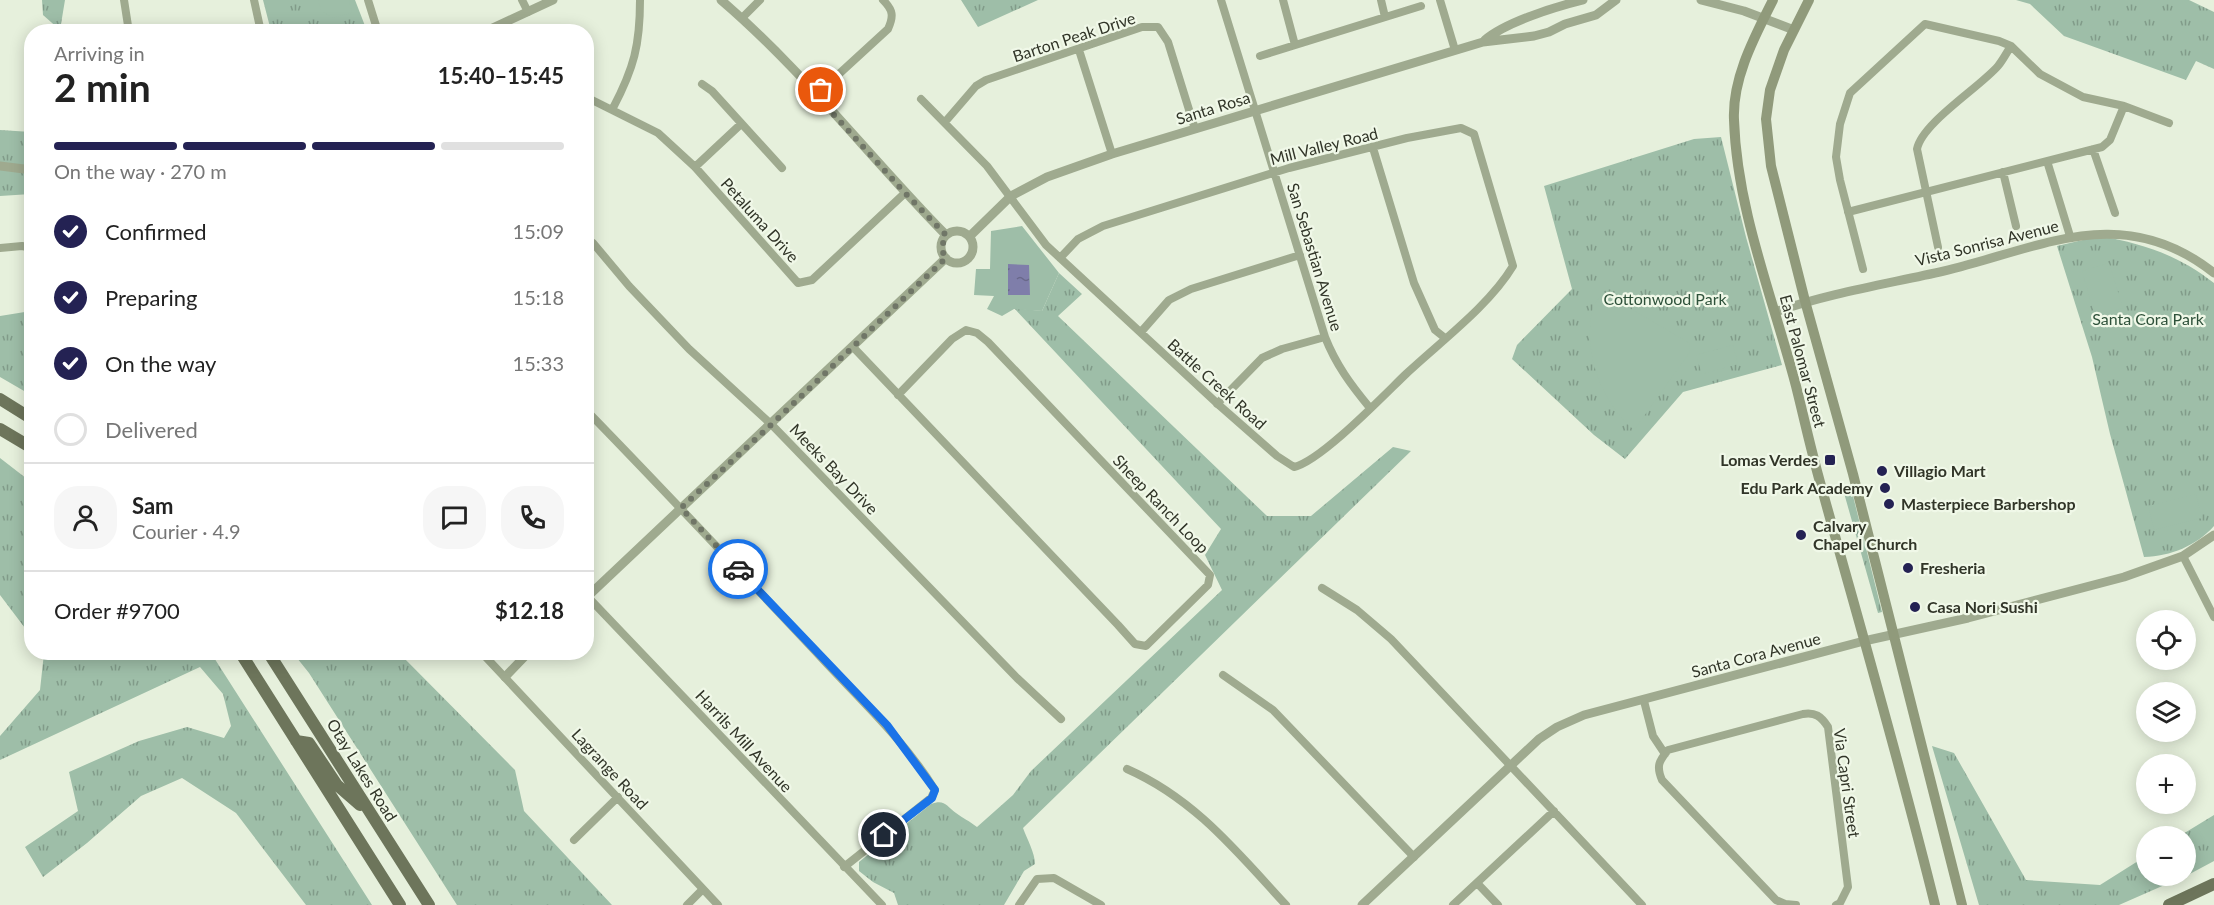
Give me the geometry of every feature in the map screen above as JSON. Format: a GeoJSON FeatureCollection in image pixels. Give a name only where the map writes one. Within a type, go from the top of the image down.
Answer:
{"type":"FeatureCollection","features":[{"type":"Feature","properties":{"kind":"main road","name":"East Palomar Street"},"geometry":{"type":"LineString","coordinates":[[1773,0],[1755,37],[1737,86],[1734,118],[1749,225],[1775,312],[1935,905]]}},
{"type":"Feature","properties":{"kind":"main road","name":"East Palomar Street"},"geometry":{"type":"LineString","coordinates":[[1809,0],[1784,50],[1770,90],[1766,119],[1771,166],[1805,302],[1853,474],[1962,905]]}},
{"type":"Feature","properties":{"kind":"main road"},"geometry":{"type":"LineString","coordinates":[[0,399],[24,414]]}},
{"type":"Feature","properties":{"kind":"main road"},"geometry":{"type":"LineString","coordinates":[[0,429],[24,443]]}},
{"type":"Feature","properties":{"kind":"main road"},"geometry":{"type":"LineString","coordinates":[[245,660],[400,905]]}},
{"type":"Feature","properties":{"kind":"main road","name":"Otay Lakes Road"},"geometry":{"type":"LineString","coordinates":[[273,660],[429,905]]}},
{"type":"Feature","properties":{"kind":"main road"},"geometry":{"type":"LineString","coordinates":[[296,741],[309,743],[338,785],[372,816]]}},
{"type":"Feature","properties":{"kind":"main road"},"geometry":{"type":"LineString","coordinates":[[2169,905],[2214,884]]}},
{"type":"Feature","properties":{"kind":"street"},"geometry":{"type":"LineString","coordinates":[[124,0],[128,24]]}},
{"type":"Feature","properties":{"kind":"street"},"geometry":{"type":"LineString","coordinates":[[254,0],[259,24]]}},
{"type":"Feature","properties":{"kind":"street"},"geometry":{"type":"LineString","coordinates":[[368,0],[376,24]]}},
{"type":"Feature","properties":{"kind":"street"},"geometry":{"type":"LineString","coordinates":[[522,0],[528,12]]}},
{"type":"Feature","properties":{"kind":"street"},"geometry":{"type":"LineString","coordinates":[[502,24],[553,0]]}},
{"type":"Feature","properties":{"kind":"street"},"geometry":{"type":"LineString","coordinates":[[613,108],[632,72],[640,35],[640,0]]}},
{"type":"Feature","properties":{"kind":"street"},"geometry":{"type":"LineString","coordinates":[[721,0],[742,18],[816,95],[946,235]]}},
{"type":"Feature","properties":{"kind":"street"},"geometry":{"type":"LineString","coordinates":[[742,18],[760,0]]}},
{"type":"Feature","properties":{"kind":"street"},"geometry":{"type":"LineString","coordinates":[[816,95],[888,29],[893,19],[892,9],[883,0]]}},
{"type":"Feature","properties":{"kind":"street","name":"San Sebastian Avenue"},"geometry":{"type":"LineString","coordinates":[[1221,0],[1325,337],[1342,373],[1370,408]]}},
{"type":"Feature","properties":{"kind":"street"},"geometry":{"type":"LineString","coordinates":[[1283,0],[1296,45]]}},
{"type":"Feature","properties":{"kind":"street"},"geometry":{"type":"LineString","coordinates":[[1381,0],[1385,17]]}},
{"type":"Feature","properties":{"kind":"street"},"geometry":{"type":"LineString","coordinates":[[1440,0],[1455,50]]}},
{"type":"Feature","properties":{"kind":"street","name":"Santa Rosa"},"geometry":{"type":"LineString","coordinates":[[1483,42],[1503,28],[1541,12],[1583,0]]}},
{"type":"Feature","properties":{"kind":"street","name":"Santa Rosa"},"geometry":{"type":"LineString","coordinates":[[970,236],[1011,196],[1047,177],[1112,154],[1455,50],[1483,42],[1549,32],[1565,24],[1596,15],[1616,0]]}},
{"type":"Feature","properties":{"kind":"street"},"geometry":{"type":"LineString","coordinates":[[1701,0],[1764,18],[1794,30]]}},
{"type":"Feature","properties":{"kind":"street"},"geometry":{"type":"LineString","coordinates":[[1260,56],[1421,6]]}},
{"type":"Feature","properties":{"kind":"street"},"geometry":{"type":"LineString","coordinates":[[1863,269],[1836,157],[1840,124],[1850,93],[1925,24],[1999,41],[2010,46],[2040,74],[2083,97],[2124,106],[2169,123]]}},
{"type":"Feature","properties":{"kind":"street","name":"Barton Peak Drive"},"geometry":{"type":"LineString","coordinates":[[945,122],[976,86],[986,80],[1142,27],[1158,27],[1168,42],[1195,129]]}},
{"type":"Feature","properties":{"kind":"street"},"geometry":{"type":"LineString","coordinates":[[1938,247],[1917,149],[1921,137],[1998,66],[2010,46]]}},
{"type":"Feature","properties":{"kind":"street"},"geometry":{"type":"LineString","coordinates":[[1079,50],[1112,154]]}},
{"type":"Feature","properties":{"kind":"street"},"geometry":{"type":"LineString","coordinates":[[702,84],[712,91],[782,168]]}},
{"type":"Feature","properties":{"kind":"street","name":"Battle Creek Road"},"geometry":{"type":"LineString","coordinates":[[921,99],[987,166],[1033,229],[1060,258],[1217,404],[1277,456],[1294,467],[1302,465],[1319,452],[1370,408],[1504,281],[1513,266]]}},
{"type":"Feature","properties":{"kind":"street","name":"Petaluma Drive"},"geometry":{"type":"LineString","coordinates":[[594,100],[658,133],[695,167],[798,283],[812,280],[905,193]]}},
{"type":"Feature","properties":{"kind":"street"},"geometry":{"type":"LineString","coordinates":[[1848,212],[2094,149],[2110,140],[2124,106]]}},
{"type":"Feature","properties":{"kind":"street"},"geometry":{"type":"LineString","coordinates":[[695,167],[741,124]]}},
{"type":"Feature","properties":{"kind":"street","name":"Mill Valley Road"},"geometry":{"type":"LineString","coordinates":[[1060,258],[1078,239],[1103,226],[1274,172],[1407,138],[1461,128],[1474,134],[1513,266]]}},
{"type":"Feature","properties":{"kind":"street"},"geometry":{"type":"LineString","coordinates":[[1373,148],[1414,284],[1435,330],[1445,339]]}},
{"type":"Feature","properties":{"kind":"street"},"geometry":{"type":"LineString","coordinates":[[2094,149],[2115,213]]}},
{"type":"Feature","properties":{"kind":"street"},"geometry":{"type":"LineString","coordinates":[[2047,161],[2070,237]]}},
{"type":"Feature","properties":{"kind":"street"},"geometry":{"type":"LineString","coordinates":[[0,166],[24,169]]}},
{"type":"Feature","properties":{"kind":"street"},"geometry":{"type":"LineString","coordinates":[[2003,172],[2016,226]]}},
{"type":"Feature","properties":{"kind":"street"},"geometry":{"type":"LineString","coordinates":[[961,230],[970,236],[974,250],[969,259],[959,263],[946,258],[941,249],[946,235],[961,230]]}},
{"type":"Feature","properties":{"kind":"street","name":"Vista Sonrisa Avenue"},"geometry":{"type":"LineString","coordinates":[[1775,312],[1805,302],[1946,270],[2070,237],[2110,234],[2137,237],[2179,250],[2214,273]]}},
{"type":"Feature","properties":{"kind":"street","name":"Meeks Bay Drive"},"geometry":{"type":"LineString","coordinates":[[594,244],[629,286],[689,349],[772,424],[1017,678],[1061,718]]}},
{"type":"Feature","properties":{"kind":"street"},"geometry":{"type":"LineString","coordinates":[[0,248],[24,246]]}},
{"type":"Feature","properties":{"kind":"street"},"geometry":{"type":"LineString","coordinates":[[1141,332],[1169,300],[1176,296],[1191,289],[1300,255]]}},
{"type":"Feature","properties":{"kind":"street"},"geometry":{"type":"LineString","coordinates":[[594,590],[946,258]]}},
{"type":"Feature","properties":{"kind":"street","name":"Sheep Ranch Loop"},"geometry":{"type":"LineString","coordinates":[[853,347],[898,396],[1135,644],[1146,646],[1208,585],[1210,575],[977,333],[966,330],[952,339],[898,396]]}},
{"type":"Feature","properties":{"kind":"street"},"geometry":{"type":"LineString","coordinates":[[1217,404],[1262,358],[1282,349],[1325,337]]}},
{"type":"Feature","properties":{"kind":"street"},"geometry":{"type":"LineString","coordinates":[[594,418],[887,725],[935,790],[932,798],[844,867]]}},
{"type":"Feature","properties":{"kind":"street","name":"Santa Cora Avenue"},"geometry":{"type":"LineString","coordinates":[[1362,905],[1539,738],[1584,715],[1864,641],[1968,618],[2124,577],[2183,556],[2214,535]]}},
{"type":"Feature","properties":{"kind":"street"},"geometry":{"type":"LineString","coordinates":[[2183,556],[2214,617]]}},
{"type":"Feature","properties":{"kind":"street"},"geometry":{"type":"LineString","coordinates":[[1322,588],[1357,610],[1391,639],[1642,905]]}},
{"type":"Feature","properties":{"kind":"street","name":"Harrils Mill Avenue"},"geometry":{"type":"LineString","coordinates":[[594,604],[882,905]]}},
{"type":"Feature","properties":{"kind":"street","name":"Lagrange Road"},"geometry":{"type":"LineString","coordinates":[[489,660],[718,905]]}},
{"type":"Feature","properties":{"kind":"street"},"geometry":{"type":"LineString","coordinates":[[505,677],[521,660]]}},
{"type":"Feature","properties":{"kind":"street"},"geometry":{"type":"LineString","coordinates":[[1223,675],[1273,710],[1414,857]]}},
{"type":"Feature","properties":{"kind":"street"},"geometry":{"type":"LineString","coordinates":[[1644,701],[1653,736],[1665,754],[1658,762],[1662,780],[1776,900],[1796,905]]}},
{"type":"Feature","properties":{"kind":"street","name":"Via Capri Street"},"geometry":{"type":"LineString","coordinates":[[1665,754],[1668,750],[1803,714],[1818,715],[1828,727],[1848,887],[1840,903],[1836,905]]}},
{"type":"Feature","properties":{"kind":"street"},"geometry":{"type":"LineString","coordinates":[[1127,769],[1170,791],[1198,812],[1286,905]]}},
{"type":"Feature","properties":{"kind":"street"},"geometry":{"type":"LineString","coordinates":[[574,840],[618,797]]}},
{"type":"Feature","properties":{"kind":"street"},"geometry":{"type":"LineString","coordinates":[[1453,905],[1554,811]]}},
{"type":"Feature","properties":{"kind":"street"},"geometry":{"type":"LineString","coordinates":[[1019,905],[1037,879],[1054,878],[1101,905]]}},
{"type":"Feature","properties":{"kind":"street"},"geometry":{"type":"LineString","coordinates":[[1477,883],[1498,905]]}},
{"type":"Feature","properties":{"kind":"street"},"geometry":{"type":"LineString","coordinates":[[687,905],[703,889]]}},
{"type":"Feature","properties":{"kind":"green space"},"geometry":{"type":"Polygon","coordinates":[[[42,0],[65,0],[61,24],[53,24],[43,15],[42,0]]]}},
{"type":"Feature","properties":{"kind":"green space"},"geometry":{"type":"Polygon","coordinates":[[[263,0],[355,0],[364,24],[269,24],[263,0]]]}},
{"type":"Feature","properties":{"kind":"green space"},"geometry":{"type":"Polygon","coordinates":[[[318,0],[349,0],[352,13],[332,18],[321,10],[318,0]]]}},
{"type":"Feature","properties":{"kind":"green space"},"geometry":{"type":"Polygon","coordinates":[[[961,0],[1038,0],[978,27],[961,0]]]}},
{"type":"Feature","properties":{"kind":"green space"},"geometry":{"type":"Polygon","coordinates":[[[2016,0],[2189,0],[2214,12],[2214,69],[2196,61],[2186,80],[2064,36],[2030,4],[2016,0]]]}},
{"type":"Feature","properties":{"kind":"green space"},"geometry":{"type":"Polygon","coordinates":[[[0,130],[24,132],[24,194],[0,196],[0,130]]]}},
{"type":"Feature","properties":{"kind":"green space","name":"Cottonwood Park"},"geometry":{"type":"Polygon","coordinates":[[[1721,137],[1782,365],[1683,392],[1625,459],[1594,435],[1512,359],[1517,345],[1572,289],[1544,186],[1694,139],[1721,137]]]}},
{"type":"Feature","properties":{"kind":"green space"},"geometry":{"type":"Polygon","coordinates":[[[1022,226],[1059,273],[1042,311],[1014,309],[1002,316],[987,309],[994,296],[974,295],[976,269],[990,269],[991,231],[1022,226]]]}},
{"type":"Feature","properties":{"kind":"green space","name":"Santa Cora Park"},"geometry":{"type":"Polygon","coordinates":[[[2100,236],[2160,252],[2201,273],[2214,283],[2214,526],[2191,544],[2164,555],[2144,557],[2110,434],[2092,357],[2057,246],[2100,236]]]}},
{"type":"Feature","properties":{"kind":"green space"},"geometry":{"type":"Polygon","coordinates":[[[2109,263],[2123,308],[2095,316],[2082,271],[2109,263]]]}},
{"type":"Feature","properties":{"kind":"green space"},"geometry":{"type":"Polygon","coordinates":[[[1059,273],[1082,294],[1058,316],[1267,516],[1311,516],[1393,447],[1411,451],[1023,828],[1035,864],[1024,871],[1004,905],[898,905],[894,893],[873,882],[859,871],[859,862],[931,804],[939,802],[945,804],[977,827],[1013,795],[1031,771],[1222,590],[1205,555],[1221,529],[1014,308],[1042,311],[1059,273]]]}},
{"type":"Feature","properties":{"kind":"green space"},"geometry":{"type":"Polygon","coordinates":[[[1604,293],[1689,343],[1690,352],[1634,430],[1612,405],[1597,375],[1592,358],[1590,324],[1593,308],[1604,293]]]}},
{"type":"Feature","properties":{"kind":"green space"},"geometry":{"type":"Polygon","coordinates":[[[24,312],[24,391],[0,377],[0,316],[24,312]]]}},
{"type":"Feature","properties":{"kind":"green space"},"geometry":{"type":"Polygon","coordinates":[[[1733,345],[1738,364],[1702,374],[1696,355],[1733,345]]]}},
{"type":"Feature","properties":{"kind":"green space"},"geometry":{"type":"Polygon","coordinates":[[[0,458],[24,477],[24,627],[0,595],[0,458]]]}},
{"type":"Feature","properties":{"kind":"green space"},"geometry":{"type":"Polygon","coordinates":[[[1850,491],[1882,612],[1878,613],[1844,493],[1850,491]]]}},
{"type":"Feature","properties":{"kind":"green space"},"geometry":{"type":"Polygon","coordinates":[[[2196,494],[2202,518],[2154,530],[2148,506],[2196,494]]]}},
{"type":"Feature","properties":{"kind":"green space"},"geometry":{"type":"Polygon","coordinates":[[[43,660],[215,660],[372,905],[306,905],[236,813],[182,778],[141,796],[87,843],[43,877],[25,847],[78,811],[69,772],[139,741],[187,727],[224,738],[231,726],[223,694],[200,667],[0,760],[0,736],[40,690],[43,660]]]}},
{"type":"Feature","properties":{"kind":"green space"},"geometry":{"type":"Polygon","coordinates":[[[299,660],[406,660],[515,770],[524,811],[612,905],[457,905],[299,660]]]}},
{"type":"Feature","properties":{"kind":"green space"},"geometry":{"type":"Polygon","coordinates":[[[1932,746],[1954,753],[2026,880],[2100,885],[2136,862],[2136,886],[2162,886],[2119,905],[1979,905],[1932,746]]]}},
{"type":"Feature","properties":{"kind":"green space"},"geometry":{"type":"Polygon","coordinates":[[[2214,815],[2214,861],[2196,871],[2196,826],[2214,815]]]}},
{"type":"Feature","properties":{"kind":"water"},"geometry":{"type":"Polygon","coordinates":[[[1008,264],[1029,265],[1030,295],[1008,295],[1008,264]]]}},
{"type":"Feature","properties":{"kind":"way so far"},"geometry":{"type":"LineString","coordinates":[[738,569],[681,508],[946,258],[941,244],[946,235],[816,95],[821,90]]}},
{"type":"Feature","properties":{"kind":"place","name":"Lomas Verdes"},"geometry":{"type":"Point","coordinates":[1830,460]}},
{"type":"Feature","properties":{"kind":"place","name":"Villagio Mart"},"geometry":{"type":"Point","coordinates":[1882,471]}},
{"type":"Feature","properties":{"kind":"place","name":"Edu Park Academy"},"geometry":{"type":"Point","coordinates":[1885,488]}},
{"type":"Feature","properties":{"kind":"place","name":"Masterpiece Barbershop"},"geometry":{"type":"Point","coordinates":[1889,504]}},
{"type":"Feature","properties":{"kind":"place","name":"Calvary Chapel Church"},"geometry":{"type":"Point","coordinates":[1801,535]}},
{"type":"Feature","properties":{"kind":"place","name":"Fresheria"},"geometry":{"type":"Point","coordinates":[1908,568]}},
{"type":"Feature","properties":{"kind":"place","name":"Casa Nori Sushi"},"geometry":{"type":"Point","coordinates":[1915,607]}},
{"type":"Feature","properties":{"kind":"route"},"geometry":{"type":"LineString","coordinates":[[738,569],[887,725],[935,790],[932,798],[884,835]]}}]}
